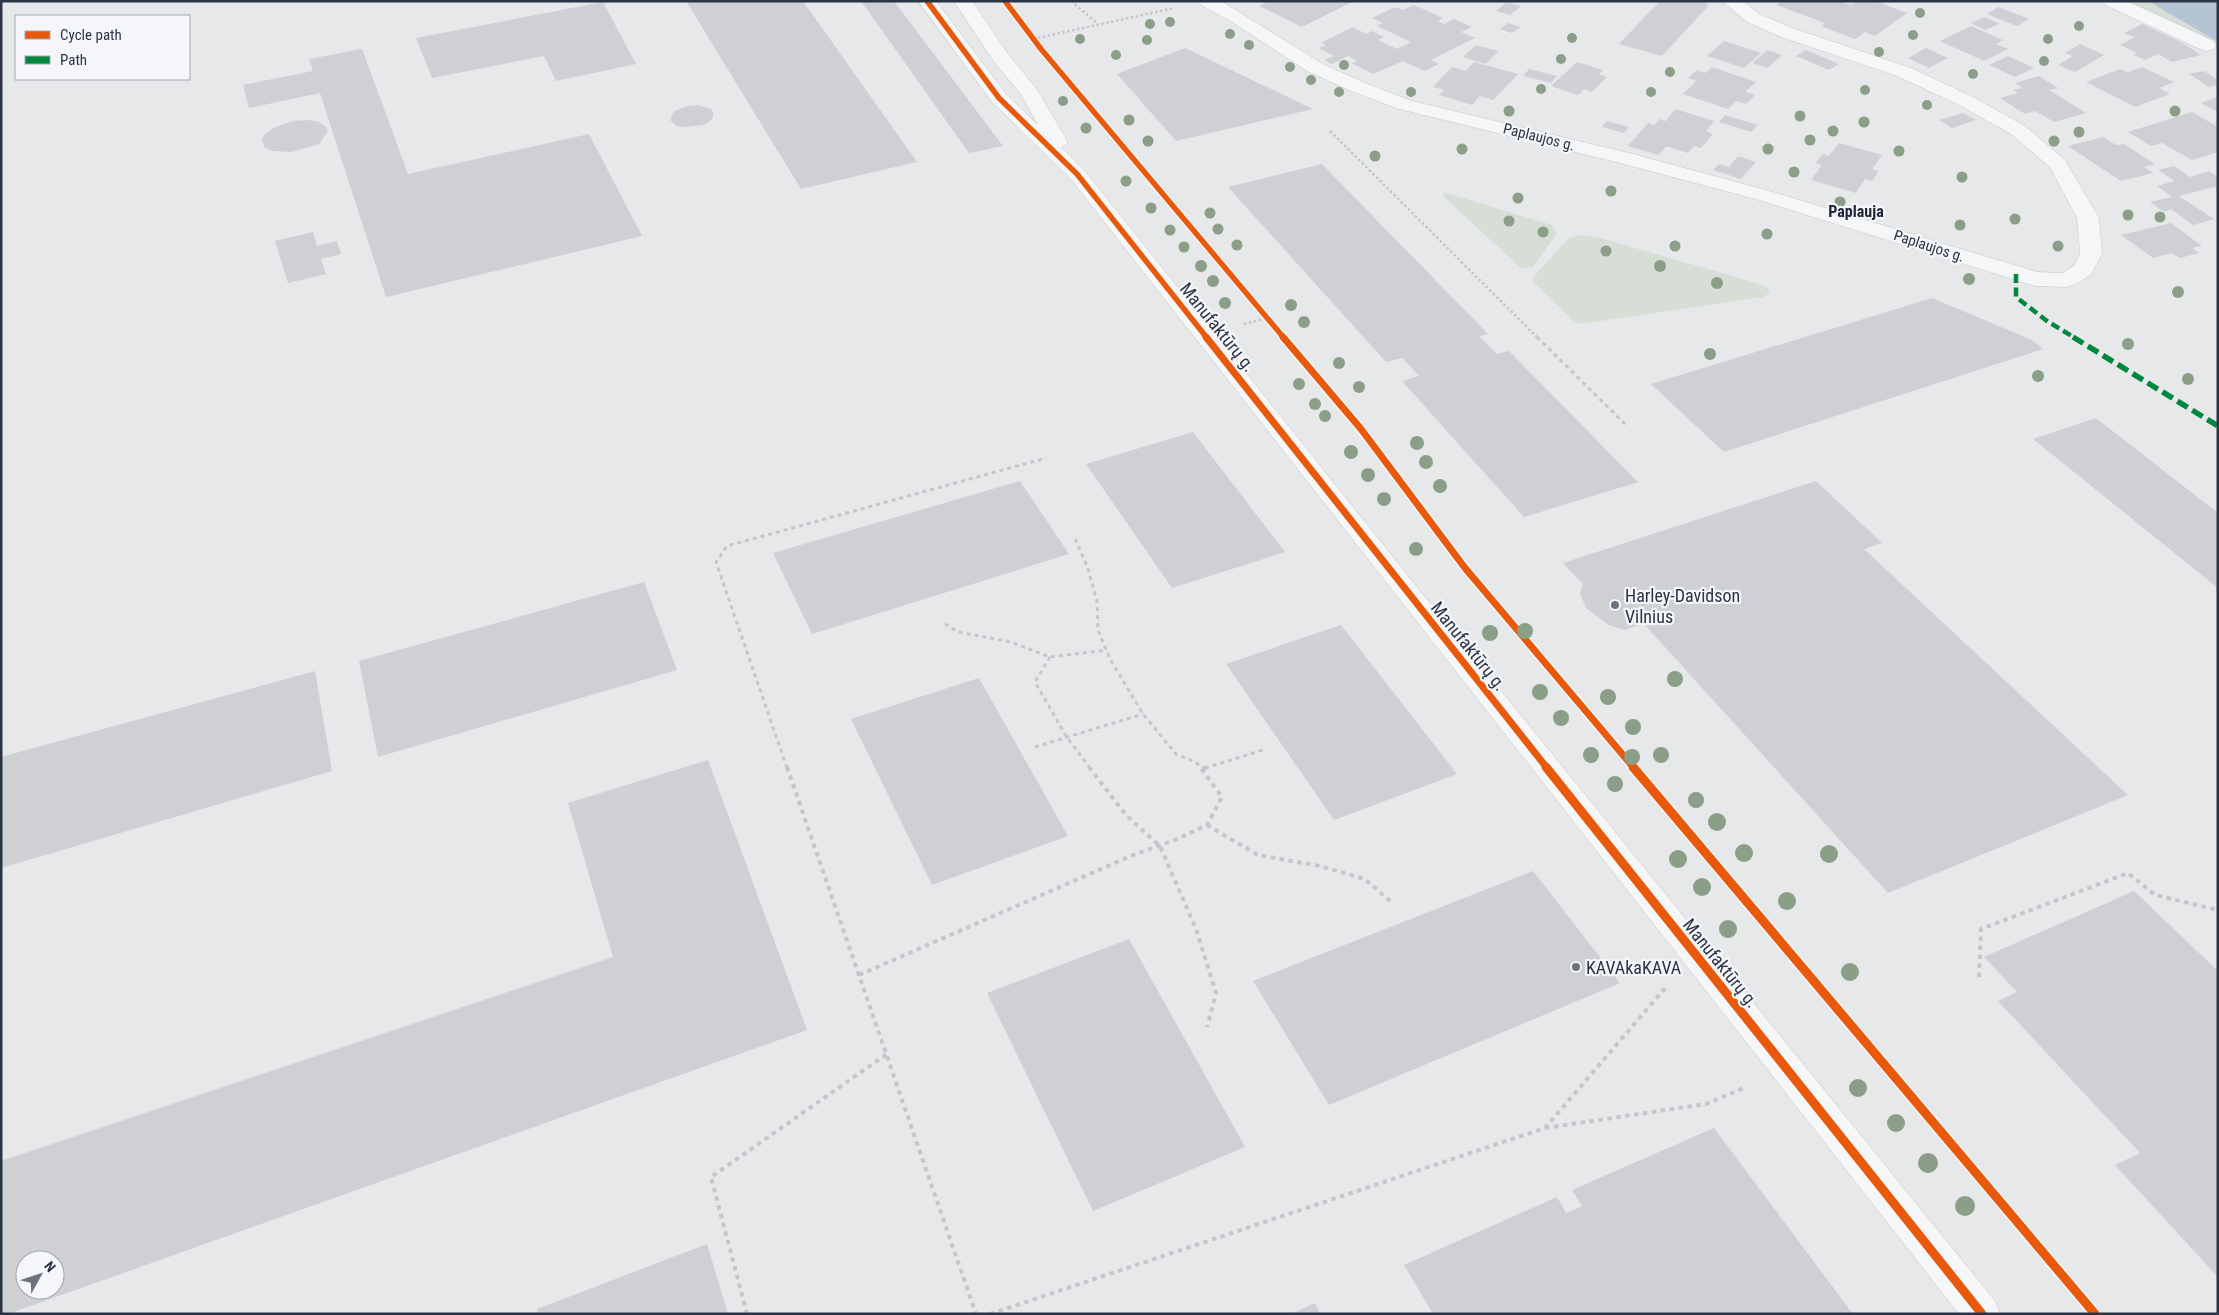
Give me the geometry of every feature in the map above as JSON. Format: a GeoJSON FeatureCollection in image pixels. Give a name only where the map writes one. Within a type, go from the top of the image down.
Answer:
{"type":"FeatureCollection","features":[{"type":"Feature","properties":{"kind":"street","name":"Manufaktūrų g."},"geometry":{"type":"LineString","coordinates":[[928,1],[999,98],[1077,174],[1694,954],[1982,1314]]}},
{"type":"Feature","properties":{"kind":"street","name":"Manufaktūrų g."},"geometry":{"type":"LineString","coordinates":[[963,1],[1001,58],[1028,91],[1077,174]]}},
{"type":"Feature","properties":{"kind":"street","name":"Paplaujos g."},"geometry":{"type":"LineString","coordinates":[[1208,1],[1316,68],[1358,87],[1406,105],[1626,158],[1766,196],[2035,279],[2066,280],[2083,270],[2092,253],[2088,218],[2058,164],[2018,130],[1966,101],[1904,72],[1788,33],[1753,18],[1731,1]]}},
{"type":"Feature","properties":{"kind":"street"},"geometry":{"type":"LineString","coordinates":[[2112,1],[2181,32],[2207,46]]}},
{"type":"Feature","properties":{"kind":"path"},"geometry":{"type":"LineString","coordinates":[[1071,1],[1099,24]]}},
{"type":"Feature","properties":{"kind":"path"},"geometry":{"type":"LineString","coordinates":[[1033,39],[1177,8]]}},
{"type":"Feature","properties":{"kind":"path"},"geometry":{"type":"LineString","coordinates":[[1330,131],[1628,427]]}},
{"type":"Feature","properties":{"kind":"path"},"geometry":{"type":"LineString","coordinates":[[976,1314],[716,562],[727,546],[1046,458]]}},
{"type":"Feature","properties":{"kind":"path"},"geometry":{"type":"LineString","coordinates":[[859,975],[1124,859],[1160,846],[1207,825],[1222,797],[1197,763],[1176,754],[1143,714],[1107,650],[1098,630],[1097,601],[1087,566],[1075,539]]}},
{"type":"Feature","properties":{"kind":"path"},"geometry":{"type":"LineString","coordinates":[[945,624],[958,632],[1011,642],[1050,656],[1107,650]]}},
{"type":"Feature","properties":{"kind":"path"},"geometry":{"type":"LineString","coordinates":[[1050,656],[1036,682],[1066,736],[1126,815],[1160,846],[1196,929],[1216,993],[1207,1027]]}},
{"type":"Feature","properties":{"kind":"path"},"geometry":{"type":"LineString","coordinates":[[1035,747],[1143,714]]}},
{"type":"Feature","properties":{"kind":"path"},"geometry":{"type":"LineString","coordinates":[[1202,769],[1266,749]]}},
{"type":"Feature","properties":{"kind":"path"},"geometry":{"type":"LineString","coordinates":[[1207,825],[1258,855],[1320,866],[1365,879],[1393,904]]}},
{"type":"Feature","properties":{"kind":"path"},"geometry":{"type":"LineString","coordinates":[[1980,977],[1981,929],[2128,873],[2154,895],[2218,910]]}},
{"type":"Feature","properties":{"kind":"path"},"geometry":{"type":"LineString","coordinates":[[1545,1128],[1694,954]]}},
{"type":"Feature","properties":{"kind":"path"},"geometry":{"type":"LineString","coordinates":[[747,1314],[710,1177],[886,1054]]}},
{"type":"Feature","properties":{"kind":"path"},"geometry":{"type":"LineString","coordinates":[[990,1314],[1545,1128],[1706,1104],[1787,1070]]}},
{"type":"Feature","properties":{"kind":"shaded area"},"geometry":{"type":"Polygon","coordinates":[[[2122,1],[2148,1],[2218,42],[2218,44],[2122,1]]]}},
{"type":"Feature","properties":{"kind":"shaded area"},"geometry":{"type":"Polygon","coordinates":[[[1443,192],[1552,225],[1557,233],[1533,267],[1521,268],[1444,197],[1443,192]]]}},
{"type":"Feature","properties":{"kind":"shaded area"},"geometry":{"type":"Polygon","coordinates":[[[1579,235],[1597,237],[1753,282],[1768,288],[1770,293],[1763,297],[1580,324],[1574,321],[1532,281],[1533,277],[1569,238],[1579,235]]]}},
{"type":"Feature","properties":{"kind":"water"},"geometry":{"type":"Polygon","coordinates":[[[2148,1],[2218,1],[2218,42],[2148,1]]]}},
{"type":"Feature","properties":{"kind":"building"},"geometry":{"type":"Polygon","coordinates":[[[686,1],[803,1],[917,162],[801,189],[686,1]]]}},
{"type":"Feature","properties":{"kind":"building"},"geometry":{"type":"Polygon","coordinates":[[[861,1],[894,1],[1003,146],[969,153],[861,1]]]}},
{"type":"Feature","properties":{"kind":"building"},"geometry":{"type":"Polygon","coordinates":[[[1268,1],[1352,2],[1302,27],[1259,6],[1268,1]]]}},
{"type":"Feature","properties":{"kind":"building"},"geometry":{"type":"Polygon","coordinates":[[[1660,1],[1700,1],[1709,5],[1662,56],[1619,44],[1660,1]]]}},
{"type":"Feature","properties":{"kind":"building"},"geometry":{"type":"Polygon","coordinates":[[[1782,1],[1840,1],[1851,5],[1856,1],[1875,1],[1907,13],[1875,36],[1865,32],[1855,39],[1821,26],[1825,23],[1776,5],[1782,1]]]}},
{"type":"Feature","properties":{"kind":"building"},"geometry":{"type":"Polygon","coordinates":[[[603,2],[636,64],[556,81],[544,56],[432,78],[416,38],[603,2]]]}},
{"type":"Feature","properties":{"kind":"building"},"geometry":{"type":"Polygon","coordinates":[[[1506,2],[1521,6],[1510,15],[1496,11],[1506,2]]]}},
{"type":"Feature","properties":{"kind":"building"},"geometry":{"type":"Polygon","coordinates":[[[1414,5],[1443,18],[1438,21],[1444,24],[1454,19],[1472,27],[1461,32],[1475,38],[1431,60],[1439,64],[1425,71],[1403,61],[1373,74],[1351,63],[1357,61],[1348,56],[1332,64],[1324,60],[1334,56],[1319,48],[1326,45],[1321,43],[1353,27],[1366,34],[1372,31],[1384,37],[1378,40],[1397,49],[1411,42],[1377,26],[1383,23],[1372,18],[1395,7],[1403,10],[1414,5]]]}},
{"type":"Feature","properties":{"kind":"building"},"geometry":{"type":"Polygon","coordinates":[[[1998,7],[2029,19],[2017,26],[1987,14],[1998,7]]]}},
{"type":"Feature","properties":{"kind":"building"},"geometry":{"type":"Polygon","coordinates":[[[1985,17],[2000,24],[1985,30],[1971,23],[1985,17]]]}},
{"type":"Feature","properties":{"kind":"building"},"geometry":{"type":"Polygon","coordinates":[[[1508,23],[1521,27],[1512,33],[1500,29],[1508,23]]]}},
{"type":"Feature","properties":{"kind":"building"},"geometry":{"type":"Polygon","coordinates":[[[2142,24],[2181,42],[2201,55],[2172,62],[2158,54],[2145,60],[2134,55],[2137,53],[2120,45],[2135,37],[2124,33],[2142,24]]]}},
{"type":"Feature","properties":{"kind":"building"},"geometry":{"type":"Polygon","coordinates":[[[1971,26],[2003,40],[1996,44],[2008,49],[1984,61],[1940,41],[1971,26]]]}},
{"type":"Feature","properties":{"kind":"building"},"geometry":{"type":"Polygon","coordinates":[[[1724,41],[1761,53],[1744,68],[1707,56],[1724,41]]]}},
{"type":"Feature","properties":{"kind":"building"},"geometry":{"type":"Polygon","coordinates":[[[2080,44],[2104,55],[2075,72],[2058,65],[2073,56],[2065,53],[2080,44]]]}},
{"type":"Feature","properties":{"kind":"building"},"geometry":{"type":"Polygon","coordinates":[[[1476,45],[1498,51],[1486,64],[1463,57],[1476,45]]]}},
{"type":"Feature","properties":{"kind":"building"},"geometry":{"type":"Polygon","coordinates":[[[1185,48],[1313,109],[1176,141],[1117,74],[1185,48]]]}},
{"type":"Feature","properties":{"kind":"building"},"geometry":{"type":"Polygon","coordinates":[[[1926,48],[1948,58],[1929,68],[1908,58],[1926,48]]]}},
{"type":"Feature","properties":{"kind":"building"},"geometry":{"type":"Polygon","coordinates":[[[362,49],[408,174],[589,134],[642,236],[386,297],[320,93],[249,108],[243,85],[313,71],[309,59],[362,49]]]}},
{"type":"Feature","properties":{"kind":"building"},"geometry":{"type":"Polygon","coordinates":[[[1767,50],[1782,55],[1768,68],[1753,63],[1767,50]]]}},
{"type":"Feature","properties":{"kind":"building"},"geometry":{"type":"Polygon","coordinates":[[[1806,50],[1839,64],[1829,70],[1796,56],[1806,50]]]}},
{"type":"Feature","properties":{"kind":"building"},"geometry":{"type":"Polygon","coordinates":[[[2008,56],[2034,68],[2015,77],[1989,65],[2008,56]]]}},
{"type":"Feature","properties":{"kind":"building"},"geometry":{"type":"Polygon","coordinates":[[[1474,62],[1518,74],[1493,100],[1480,96],[1472,105],[1439,95],[1444,90],[1433,87],[1452,67],[1466,71],[1474,62]]]}},
{"type":"Feature","properties":{"kind":"building"},"geometry":{"type":"Polygon","coordinates":[[[1577,62],[1603,70],[1599,74],[1607,77],[1592,92],[1584,89],[1578,95],[1551,86],[1577,62]]]}},
{"type":"Feature","properties":{"kind":"building"},"geometry":{"type":"Polygon","coordinates":[[[1712,67],[1756,82],[1745,92],[1755,95],[1746,104],[1736,101],[1728,109],[1683,94],[1696,81],[1688,78],[1697,70],[1705,73],[1712,67]]]}},
{"type":"Feature","properties":{"kind":"building"},"geometry":{"type":"Polygon","coordinates":[[[2142,67],[2174,82],[2159,88],[2170,94],[2135,107],[2086,82],[2120,69],[2128,72],[2142,67]]]}},
{"type":"Feature","properties":{"kind":"building"},"geometry":{"type":"Polygon","coordinates":[[[1529,69],[1557,76],[1551,83],[1523,76],[1529,69]]]}},
{"type":"Feature","properties":{"kind":"building"},"geometry":{"type":"Polygon","coordinates":[[[2204,71],[2218,80],[2218,85],[2209,87],[2189,74],[2204,71]]]}},
{"type":"Feature","properties":{"kind":"building"},"geometry":{"type":"Polygon","coordinates":[[[2039,76],[2058,88],[2049,90],[2086,113],[2054,122],[2035,111],[2025,114],[2000,98],[2018,93],[2013,90],[2022,88],[2015,83],[2039,76]]]}},
{"type":"Feature","properties":{"kind":"building"},"geometry":{"type":"Polygon","coordinates":[[[2218,97],[2218,112],[2201,103],[2218,97]]]}},
{"type":"Feature","properties":{"kind":"building"},"geometry":{"type":"Polygon","coordinates":[[[698,105],[711,109],[713,117],[709,122],[703,125],[686,127],[677,126],[670,120],[674,111],[698,105]]]}},
{"type":"Feature","properties":{"kind":"building"},"geometry":{"type":"Polygon","coordinates":[[[1675,109],[1714,121],[1706,131],[1713,134],[1701,148],[1694,146],[1688,153],[1666,146],[1659,155],[1628,146],[1648,123],[1654,125],[1660,119],[1666,121],[1675,109]]]}},
{"type":"Feature","properties":{"kind":"building"},"geometry":{"type":"Polygon","coordinates":[[[2192,112],[2218,127],[2218,152],[2192,160],[2162,143],[2151,146],[2128,132],[2192,112]]]}},
{"type":"Feature","properties":{"kind":"building"},"geometry":{"type":"Polygon","coordinates":[[[1963,113],[1976,120],[1952,128],[1939,120],[1963,113]]]}},
{"type":"Feature","properties":{"kind":"building"},"geometry":{"type":"Polygon","coordinates":[[[1725,115],[1758,125],[1751,132],[1719,122],[1725,115]]]}},
{"type":"Feature","properties":{"kind":"building"},"geometry":{"type":"Polygon","coordinates":[[[308,120],[319,122],[328,131],[319,144],[292,152],[272,151],[264,147],[262,140],[264,135],[273,128],[293,121],[308,120]]]}},
{"type":"Feature","properties":{"kind":"building"},"geometry":{"type":"Polygon","coordinates":[[[1607,121],[1629,127],[1624,133],[1602,127],[1607,121]]]}},
{"type":"Feature","properties":{"kind":"building"},"geometry":{"type":"Polygon","coordinates":[[[2103,137],[2116,145],[2124,144],[2155,164],[2144,167],[2153,173],[2121,181],[2068,146],[2103,137]]]}},
{"type":"Feature","properties":{"kind":"building"},"geometry":{"type":"Polygon","coordinates":[[[1839,143],[1882,155],[1872,169],[1879,171],[1872,181],[1865,179],[1856,193],[1811,180],[1822,165],[1816,163],[1822,154],[1829,156],[1839,143]]]}},
{"type":"Feature","properties":{"kind":"building"},"geometry":{"type":"Polygon","coordinates":[[[1738,156],[1756,162],[1741,179],[1713,170],[1719,164],[1729,167],[1738,156]]]}},
{"type":"Feature","properties":{"kind":"building"},"geometry":{"type":"Polygon","coordinates":[[[1322,164],[1488,334],[1479,336],[1497,354],[1509,351],[1638,482],[1524,517],[1402,381],[1419,376],[1402,358],[1386,362],[1228,187],[1322,164]]]}},
{"type":"Feature","properties":{"kind":"building"},"geometry":{"type":"Polygon","coordinates":[[[2174,166],[2190,177],[2209,171],[2218,177],[2218,186],[2179,196],[2214,219],[2193,225],[2171,209],[2164,212],[2150,202],[2172,197],[2157,186],[2175,181],[2158,170],[2174,166]]]}},
{"type":"Feature","properties":{"kind":"building"},"geometry":{"type":"Polygon","coordinates":[[[2171,223],[2202,246],[2192,248],[2199,253],[2180,258],[2172,253],[2153,258],[2121,235],[2171,223]]]}},
{"type":"Feature","properties":{"kind":"building"},"geometry":{"type":"Polygon","coordinates":[[[313,232],[317,246],[337,241],[341,254],[321,259],[326,274],[288,283],[275,241],[313,232]]]}},
{"type":"Feature","properties":{"kind":"building"},"geometry":{"type":"Polygon","coordinates":[[[1932,298],[2032,340],[2043,349],[1724,452],[1651,384],[1932,298]]]}},
{"type":"Feature","properties":{"kind":"building"},"geometry":{"type":"Polygon","coordinates":[[[2096,418],[2218,513],[2218,588],[2033,439],[2096,418]]]}},
{"type":"Feature","properties":{"kind":"building"},"geometry":{"type":"Polygon","coordinates":[[[1193,432],[1285,552],[1172,588],[1086,464],[1193,432]]]}},
{"type":"Feature","properties":{"kind":"building"},"geometry":{"type":"Polygon","coordinates":[[[1020,481],[1069,554],[812,634],[773,553],[1020,481]]]}},
{"type":"Feature","properties":{"kind":"building"},"geometry":{"type":"Polygon","coordinates":[[[1816,481],[1882,543],[1864,549],[2128,795],[1888,893],[1644,624],[1624,630],[1609,625],[1586,608],[1580,593],[1583,584],[1563,563],[1816,481]]]}},
{"type":"Feature","properties":{"kind":"building"},"geometry":{"type":"Polygon","coordinates":[[[644,582],[677,670],[378,757],[359,661],[644,582]]]}},
{"type":"Feature","properties":{"kind":"building"},"geometry":{"type":"Polygon","coordinates":[[[1341,625],[1457,774],[1334,820],[1226,664],[1341,625]]]}},
{"type":"Feature","properties":{"kind":"building"},"geometry":{"type":"Polygon","coordinates":[[[315,671],[332,771],[1,868],[1,757],[315,671]]]}},
{"type":"Feature","properties":{"kind":"building"},"geometry":{"type":"Polygon","coordinates":[[[979,678],[1068,836],[932,885],[851,719],[979,678]]]}},
{"type":"Feature","properties":{"kind":"building"},"geometry":{"type":"Polygon","coordinates":[[[708,760],[807,1030],[65,1294],[65,1250],[15,1250],[15,1300],[47,1300],[8,1314],[1,1314],[1,1161],[613,957],[568,803],[708,760]]]}},
{"type":"Feature","properties":{"kind":"building"},"geometry":{"type":"Polygon","coordinates":[[[1533,871],[1620,983],[1329,1105],[1253,981],[1533,871]]]}},
{"type":"Feature","properties":{"kind":"building"},"geometry":{"type":"Polygon","coordinates":[[[2134,891],[2218,971],[2218,1277],[2115,1165],[2140,1153],[1998,1001],[2017,992],[1984,957],[2134,891]]]}},
{"type":"Feature","properties":{"kind":"building"},"geometry":{"type":"Polygon","coordinates":[[[1129,939],[1245,1147],[1093,1211],[987,993],[1129,939]]]}},
{"type":"Feature","properties":{"kind":"building"},"geometry":{"type":"Polygon","coordinates":[[[1714,1128],[1853,1314],[1433,1314],[1404,1265],[1557,1197],[1566,1213],[1582,1206],[1572,1190],[1714,1128]]]}},
{"type":"Feature","properties":{"kind":"building"},"geometry":{"type":"Polygon","coordinates":[[[707,1244],[728,1314],[538,1314],[537,1309],[707,1244]]]}},
{"type":"Feature","properties":{"kind":"building"},"geometry":{"type":"Polygon","coordinates":[[[1315,1303],[1320,1314],[1291,1314],[1315,1303]]]}},
{"type":"Feature","properties":{"kind":"marked path"},"geometry":{"type":"LineString","coordinates":[[2016,274],[2016,297],[2047,321],[2218,426]]}},
{"type":"Feature","properties":{"kind":"cycle path"},"geometry":{"type":"LineString","coordinates":[[927,1],[999,98],[1077,174],[1982,1314]]}},
{"type":"Feature","properties":{"kind":"cycle path"},"geometry":{"type":"LineString","coordinates":[[1005,1],[1041,49],[1361,429],[1465,568],[2095,1314]]}},
{"type":"Feature","properties":{"kind":"place","name":"Harley-Davidson Vilnius"},"geometry":{"type":"Point","coordinates":[1615,605]}},
{"type":"Feature","properties":{"kind":"place","name":"KAVAkaKAVA"},"geometry":{"type":"Point","coordinates":[1576,967]}},
{"type":"Feature","properties":{"kind":"district","name":"Paplauja"},"geometry":{"type":"Point","coordinates":[1856,211]}}]}
